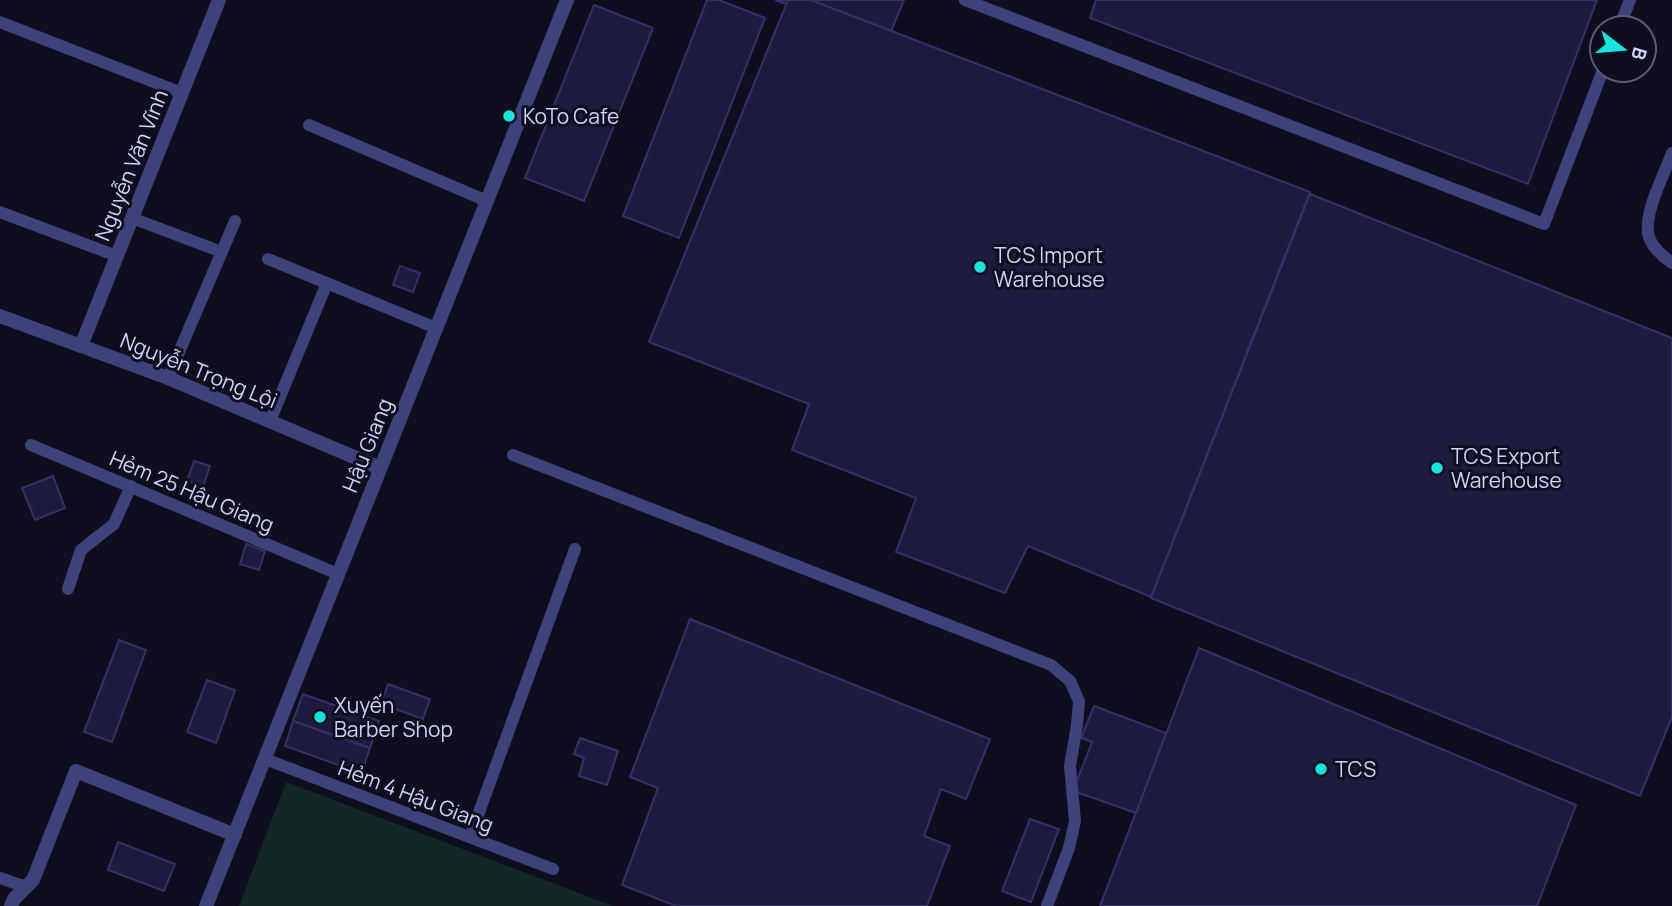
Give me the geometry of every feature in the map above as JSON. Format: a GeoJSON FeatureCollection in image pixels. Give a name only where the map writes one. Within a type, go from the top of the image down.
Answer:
{"type":"FeatureCollection","features":[{"type":"Feature","properties":{"kind":"street","name":"Nguyễn Văn Vĩnh"},"geometry":{"type":"LineString","coordinates":[[81,346],[219,0]]}},
{"type":"Feature","properties":{"kind":"street","name":"Hậu Giang"},"geometry":{"type":"LineString","coordinates":[[206,906],[567,0]]}},
{"type":"Feature","properties":{"kind":"street","name":"Nguyễn Trọng Lội"},"geometry":{"type":"LineString","coordinates":[[0,316],[169,377],[380,468]]}},
{"type":"Feature","properties":{"kind":"street"},"geometry":{"type":"LineString","coordinates":[[11,906],[13,899],[33,880],[76,771],[234,835]]}},
{"type":"Feature","properties":{"kind":"lane"},"geometry":{"type":"LineString","coordinates":[[965,0],[1544,224],[1598,84]]}},
{"type":"Feature","properties":{"kind":"lane"},"geometry":{"type":"LineString","coordinates":[[0,22],[182,93]]}},
{"type":"Feature","properties":{"kind":"lane"},"geometry":{"type":"LineString","coordinates":[[309,125],[487,201]]}},
{"type":"Feature","properties":{"kind":"lane"},"geometry":{"type":"LineString","coordinates":[[1672,153],[1649,216],[1648,233],[1652,244],[1672,263]]}},
{"type":"Feature","properties":{"kind":"lane"},"geometry":{"type":"LineString","coordinates":[[0,212],[117,256]]}},
{"type":"Feature","properties":{"kind":"lane"},"geometry":{"type":"LineString","coordinates":[[132,218],[222,252]]}},
{"type":"Feature","properties":{"kind":"lane"},"geometry":{"type":"LineString","coordinates":[[169,377],[235,221]]}},
{"type":"Feature","properties":{"kind":"lane"},"geometry":{"type":"LineString","coordinates":[[268,259],[436,328]]}},
{"type":"Feature","properties":{"kind":"lane"},"geometry":{"type":"LineString","coordinates":[[270,421],[327,283]]}},
{"type":"Feature","properties":{"kind":"lane","name":"Hẻm 25 Hậu Giang"},"geometry":{"type":"LineString","coordinates":[[31,445],[338,574]]}},
{"type":"Feature","properties":{"kind":"lane"},"geometry":{"type":"LineString","coordinates":[[513,455],[1052,665],[1070,681],[1080,702],[1070,766],[1075,821],[1069,848],[1047,906]]}},
{"type":"Feature","properties":{"kind":"lane"},"geometry":{"type":"LineString","coordinates":[[68,589],[81,550],[114,524],[131,486]]}},
{"type":"Feature","properties":{"kind":"lane"},"geometry":{"type":"LineString","coordinates":[[470,837],[575,549]]}},
{"type":"Feature","properties":{"kind":"lane","name":"Hẻm 4 Hậu Giang"},"geometry":{"type":"LineString","coordinates":[[265,759],[553,869]]}},
{"type":"Feature","properties":{"kind":"lane"},"geometry":{"type":"LineString","coordinates":[[0,878],[26,887]]}},
{"type":"Feature","properties":{"kind":"green space"},"geometry":{"type":"Polygon","coordinates":[[[286,782],[613,906],[239,906],[286,782]]]}},
{"type":"Feature","properties":{"kind":"building"},"geometry":{"type":"Polygon","coordinates":[[[707,0],[719,0],[765,18],[679,238],[623,216],[707,0]]]}},
{"type":"Feature","properties":{"kind":"building"},"geometry":{"type":"Polygon","coordinates":[[[775,0],[904,0],[887,41],[775,0]]]}},
{"type":"Feature","properties":{"kind":"building","name":"TCS Import Warehouse"},"geometry":{"type":"Polygon","coordinates":[[[788,0],[811,0],[1310,192],[1151,597],[1028,546],[1005,593],[896,552],[916,498],[792,450],[809,404],[649,342],[788,0]]]}},
{"type":"Feature","properties":{"kind":"building"},"geometry":{"type":"Polygon","coordinates":[[[1096,0],[1597,0],[1592,14],[1588,14],[1588,24],[1528,184],[1090,18],[1096,0]]]}},
{"type":"Feature","properties":{"kind":"building"},"geometry":{"type":"Polygon","coordinates":[[[594,5],[653,28],[584,201],[525,178],[594,5]]]}},
{"type":"Feature","properties":{"kind":"building","name":"TCS Export Warehouse"},"geometry":{"type":"Polygon","coordinates":[[[1310,194],[1672,338],[1672,717],[1640,796],[1151,598],[1310,194]]]}},
{"type":"Feature","properties":{"kind":"building"},"geometry":{"type":"Polygon","coordinates":[[[400,266],[420,273],[413,292],[393,285],[400,266]]]}},
{"type":"Feature","properties":{"kind":"building"},"geometry":{"type":"Polygon","coordinates":[[[194,461],[210,466],[203,487],[187,481],[194,461]]]}},
{"type":"Feature","properties":{"kind":"building"},"geometry":{"type":"Polygon","coordinates":[[[53,476],[65,508],[35,520],[22,488],[53,476]]]}},
{"type":"Feature","properties":{"kind":"building"},"geometry":{"type":"Polygon","coordinates":[[[246,544],[265,551],[259,570],[240,564],[246,544]]]}},
{"type":"Feature","properties":{"kind":"building"},"geometry":{"type":"Polygon","coordinates":[[[690,619],[990,739],[966,799],[941,789],[924,836],[950,846],[927,906],[676,906],[622,885],[658,788],[630,777],[690,619]]]}},
{"type":"Feature","properties":{"kind":"building"},"geometry":{"type":"Polygon","coordinates":[[[119,640],[146,650],[112,742],[84,732],[119,640]]]}},
{"type":"Feature","properties":{"kind":"building","name":"TCS"},"geometry":{"type":"Polygon","coordinates":[[[1199,648],[1576,805],[1537,906],[1100,906],[1199,648]]]}},
{"type":"Feature","properties":{"kind":"building"},"geometry":{"type":"Polygon","coordinates":[[[207,680],[235,690],[216,743],[187,732],[207,680]]]}},
{"type":"Feature","properties":{"kind":"building"},"geometry":{"type":"Polygon","coordinates":[[[388,684],[430,699],[423,719],[381,704],[388,684]]]}},
{"type":"Feature","properties":{"kind":"building"},"geometry":{"type":"Polygon","coordinates":[[[303,694],[379,721],[370,748],[293,721],[303,694]]]}},
{"type":"Feature","properties":{"kind":"building"},"geometry":{"type":"Polygon","coordinates":[[[1094,706],[1166,733],[1136,813],[1073,791],[1092,742],[1081,738],[1094,706]]]}},
{"type":"Feature","properties":{"kind":"building"},"geometry":{"type":"Polygon","coordinates":[[[293,721],[370,748],[361,773],[285,746],[293,721]]]}},
{"type":"Feature","properties":{"kind":"building"},"geometry":{"type":"Polygon","coordinates":[[[580,738],[618,751],[607,785],[579,776],[584,758],[574,754],[580,738]]]}},
{"type":"Feature","properties":{"kind":"building"},"geometry":{"type":"Polygon","coordinates":[[[1030,819],[1059,829],[1031,902],[1002,891],[1030,819]]]}},
{"type":"Feature","properties":{"kind":"building"},"geometry":{"type":"Polygon","coordinates":[[[118,842],[175,864],[164,891],[108,870],[118,842]]]}},
{"type":"Feature","properties":{"kind":"place","name":"KoTo Cafe"},"geometry":{"type":"Point","coordinates":[509,116]}},
{"type":"Feature","properties":{"kind":"place","name":"TCS Import Warehouse"},"geometry":{"type":"Point","coordinates":[980,267]}},
{"type":"Feature","properties":{"kind":"place","name":"TCS Export Warehouse"},"geometry":{"type":"Point","coordinates":[1437,468]}},
{"type":"Feature","properties":{"kind":"place","name":"Xuyến Barber Shop"},"geometry":{"type":"Point","coordinates":[320,717]}},
{"type":"Feature","properties":{"kind":"place","name":"TCS"},"geometry":{"type":"Point","coordinates":[1321,769]}}]}
